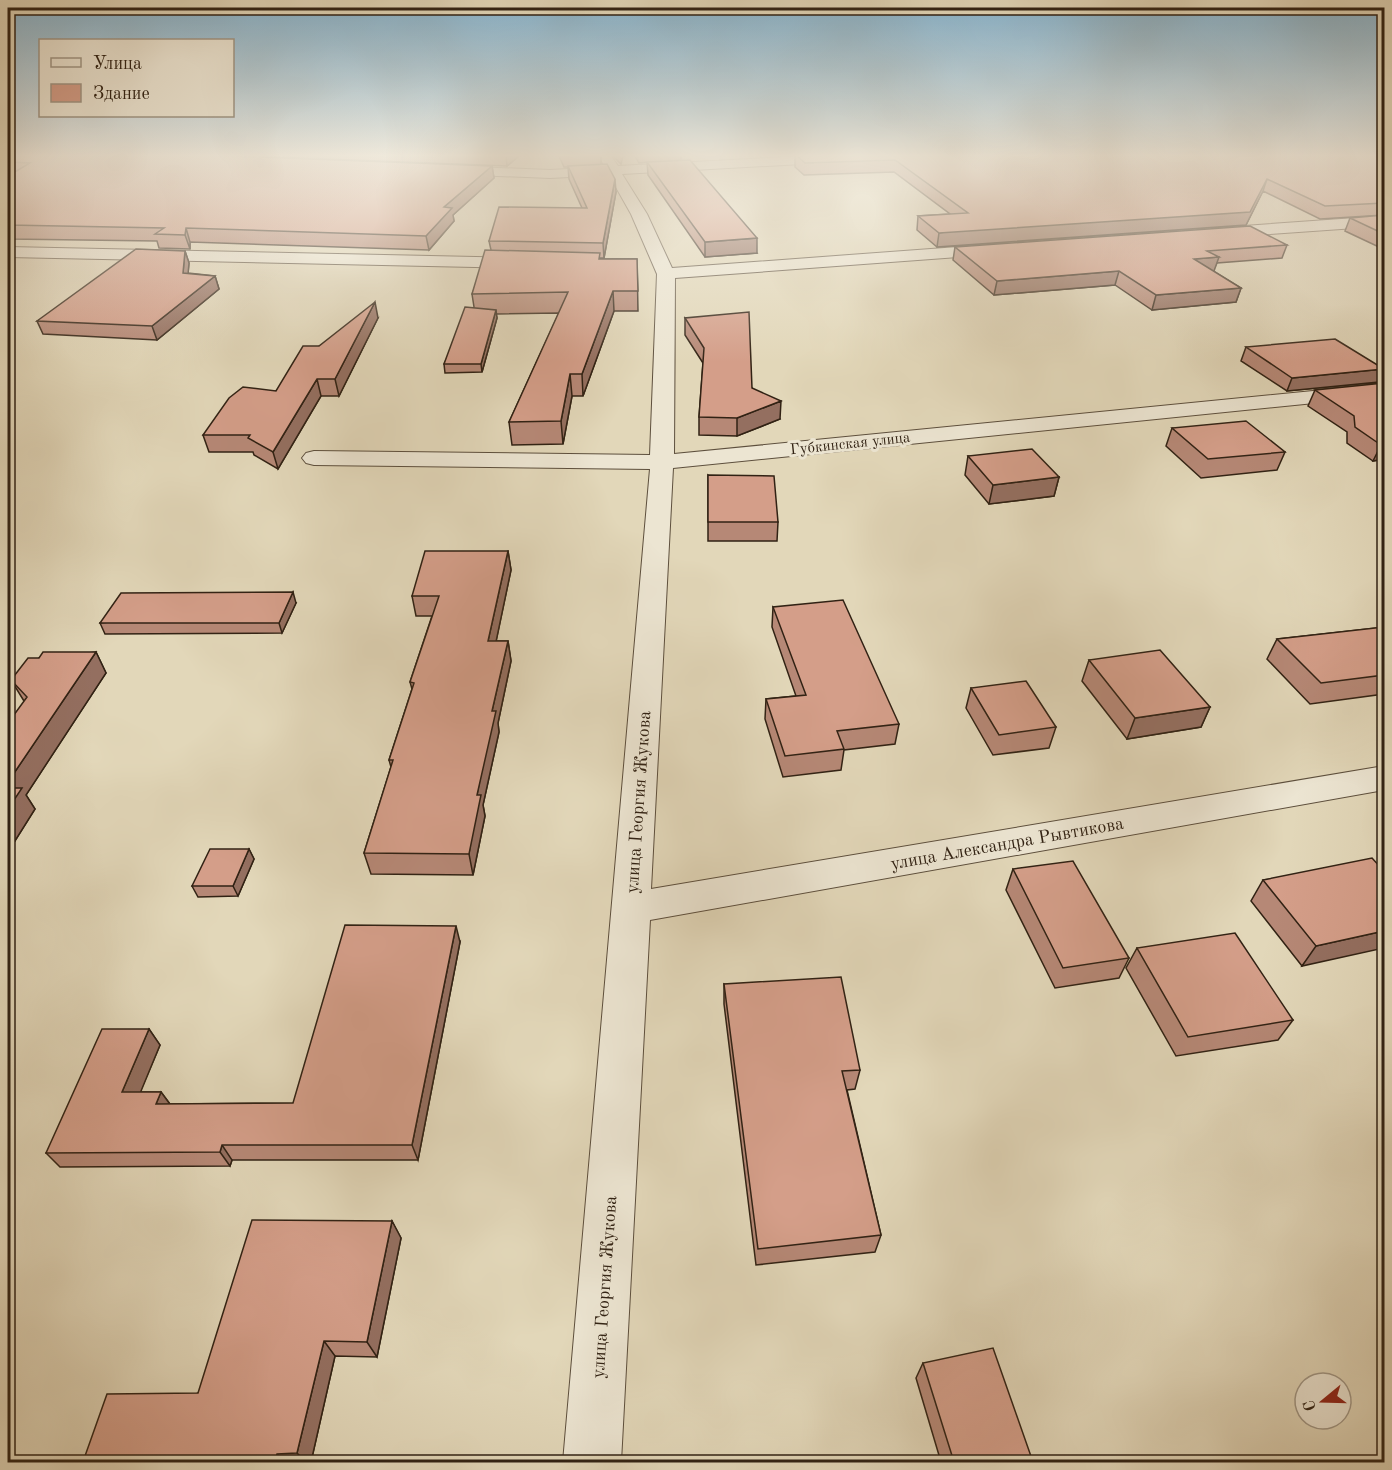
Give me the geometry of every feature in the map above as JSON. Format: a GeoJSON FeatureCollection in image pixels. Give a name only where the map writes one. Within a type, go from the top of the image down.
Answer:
{"type":"FeatureCollection","features":[{"type":"Feature","properties":{"kind":"street","name":"улица Георгия Жукова"},"geometry":{"type":"LineString","coordinates":[[592,1462],[662,462],[656,269],[642,225]]}},
{"type":"Feature","properties":{"kind":"street"},"geometry":{"type":"LineString","coordinates":[[1197,235],[1336,225]]}},
{"type":"Feature","properties":{"kind":"street"},"geometry":{"type":"LineString","coordinates":[[656,269],[1019,248]]}},
{"type":"Feature","properties":{"kind":"street"},"geometry":{"type":"LineString","coordinates":[[8,252],[547,264]]}},
{"type":"Feature","properties":{"kind":"street","name":"Губкинская улица"},"geometry":{"type":"LineString","coordinates":[[314,458],[662,462],[1384,390]]}},
{"type":"Feature","properties":{"kind":"street","name":"улица Александра Рывтикова"},"geometry":{"type":"LineString","coordinates":[[630,908],[1384,778]]}},
{"type":"Feature","properties":{"kind":"building"},"geometry":{"type":"Polygon","coordinates":[[[8,225],[437,225],[426,236],[186,228],[185,235],[155,234],[164,228],[8,225]]]}},
{"type":"Feature","properties":{"kind":"building"},"geometry":{"type":"Polygon","coordinates":[[[494,225],[606,225],[603,243],[489,241],[494,225]]]}},
{"type":"Feature","properties":{"kind":"building"},"geometry":{"type":"Polygon","coordinates":[[[692,225],[745,225],[757,238],[705,242],[692,225]]]}},
{"type":"Feature","properties":{"kind":"building"},"geometry":{"type":"Polygon","coordinates":[[[929,225],[1063,225],[939,233],[929,225]]]}},
{"type":"Feature","properties":{"kind":"building"},"geometry":{"type":"Polygon","coordinates":[[[1364,225],[1384,225],[1384,234],[1364,225]]]}},
{"type":"Feature","properties":{"kind":"building"},"geometry":{"type":"Polygon","coordinates":[[[1250,226],[1287,245],[1207,251],[1219,257],[1194,259],[1241,288],[1156,295],[1119,271],[997,281],[955,247],[1250,226]]]}},
{"type":"Feature","properties":{"kind":"building"},"geometry":{"type":"Polygon","coordinates":[[[136,249],[185,251],[183,273],[215,276],[152,326],[37,321],[136,249]]]}},
{"type":"Feature","properties":{"kind":"building"},"geometry":{"type":"Polygon","coordinates":[[[485,250],[600,253],[599,259],[637,259],[638,291],[613,291],[582,374],[570,374],[561,421],[509,422],[568,292],[472,294],[485,250]]]}},
{"type":"Feature","properties":{"kind":"building"},"geometry":{"type":"Polygon","coordinates":[[[375,302],[335,379],[317,379],[273,452],[248,438],[250,435],[203,435],[229,398],[243,387],[276,391],[303,346],[319,346],[375,302]]]}},
{"type":"Feature","properties":{"kind":"building"},"geometry":{"type":"Polygon","coordinates":[[[465,307],[496,310],[481,364],[444,364],[465,307]]]}},
{"type":"Feature","properties":{"kind":"building"},"geometry":{"type":"Polygon","coordinates":[[[749,312],[752,388],[781,401],[737,418],[699,417],[704,348],[685,318],[749,312]]]}},
{"type":"Feature","properties":{"kind":"building"},"geometry":{"type":"Polygon","coordinates":[[[1335,339],[1384,369],[1292,378],[1246,347],[1335,339]]]}},
{"type":"Feature","properties":{"kind":"building"},"geometry":{"type":"Polygon","coordinates":[[[1384,383],[1384,444],[1381,445],[1355,427],[1354,416],[1315,390],[1384,383]]]}},
{"type":"Feature","properties":{"kind":"building"},"geometry":{"type":"Polygon","coordinates":[[[1246,421],[1285,452],[1208,459],[1172,428],[1246,421]]]}},
{"type":"Feature","properties":{"kind":"building"},"geometry":{"type":"Polygon","coordinates":[[[1032,449],[1059,477],[993,485],[968,456],[1032,449]]]}},
{"type":"Feature","properties":{"kind":"building"},"geometry":{"type":"Polygon","coordinates":[[[708,475],[774,476],[778,522],[708,522],[708,475]]]}},
{"type":"Feature","properties":{"kind":"building"},"geometry":{"type":"Polygon","coordinates":[[[425,551],[508,551],[488,641],[508,641],[492,711],[496,711],[477,795],[481,795],[469,854],[364,853],[393,760],[389,760],[414,683],[410,682],[439,596],[412,596],[425,551]]]}},
{"type":"Feature","properties":{"kind":"building"},"geometry":{"type":"Polygon","coordinates":[[[293,592],[279,623],[100,623],[121,593],[293,592]]]}},
{"type":"Feature","properties":{"kind":"building"},"geometry":{"type":"Polygon","coordinates":[[[843,600],[899,724],[837,731],[844,749],[785,756],[766,699],[806,695],[773,607],[843,600]]]}},
{"type":"Feature","properties":{"kind":"building"},"geometry":{"type":"Polygon","coordinates":[[[1384,627],[1384,675],[1321,683],[1277,639],[1384,627]]]}},
{"type":"Feature","properties":{"kind":"building"},"geometry":{"type":"Polygon","coordinates":[[[1160,650],[1210,707],[1135,718],[1089,660],[1160,650]]]}},
{"type":"Feature","properties":{"kind":"building"},"geometry":{"type":"Polygon","coordinates":[[[43,652],[96,652],[8,782],[8,723],[27,697],[11,680],[28,658],[39,658],[43,652]]]}},
{"type":"Feature","properties":{"kind":"building"},"geometry":{"type":"Polygon","coordinates":[[[1026,681],[1056,727],[999,735],[971,688],[1026,681]]]}},
{"type":"Feature","properties":{"kind":"building"},"geometry":{"type":"Polygon","coordinates":[[[8,788],[22,788],[8,809],[8,788]]]}},
{"type":"Feature","properties":{"kind":"building"},"geometry":{"type":"Polygon","coordinates":[[[210,849],[249,849],[233,886],[192,886],[210,849]]]}},
{"type":"Feature","properties":{"kind":"building"},"geometry":{"type":"Polygon","coordinates":[[[1372,858],[1381,868],[1384,867],[1384,931],[1316,946],[1263,880],[1372,858]]]}},
{"type":"Feature","properties":{"kind":"building"},"geometry":{"type":"Polygon","coordinates":[[[1073,861],[1129,958],[1063,968],[1013,869],[1073,861]]]}},
{"type":"Feature","properties":{"kind":"building"},"geometry":{"type":"Polygon","coordinates":[[[345,925],[456,926],[412,1145],[222,1145],[220,1152],[46,1153],[102,1029],[149,1029],[122,1092],[161,1092],[156,1104],[293,1103],[345,925]]]}},
{"type":"Feature","properties":{"kind":"building"},"geometry":{"type":"Polygon","coordinates":[[[1235,933],[1293,1020],[1188,1037],[1137,948],[1235,933]]]}},
{"type":"Feature","properties":{"kind":"building"},"geometry":{"type":"Polygon","coordinates":[[[841,977],[860,1070],[842,1071],[881,1235],[758,1249],[724,984],[841,977]]]}},
{"type":"Feature","properties":{"kind":"building"},"geometry":{"type":"Polygon","coordinates":[[[252,1220],[392,1221],[367,1342],[324,1341],[297,1453],[277,1454],[275,1462],[129,1462],[131,1456],[85,1456],[107,1394],[198,1393],[252,1220]]]}},
{"type":"Feature","properties":{"kind":"building"},"geometry":{"type":"Polygon","coordinates":[[[993,1348],[1033,1462],[954,1462],[923,1363],[993,1348]]]}}]}
